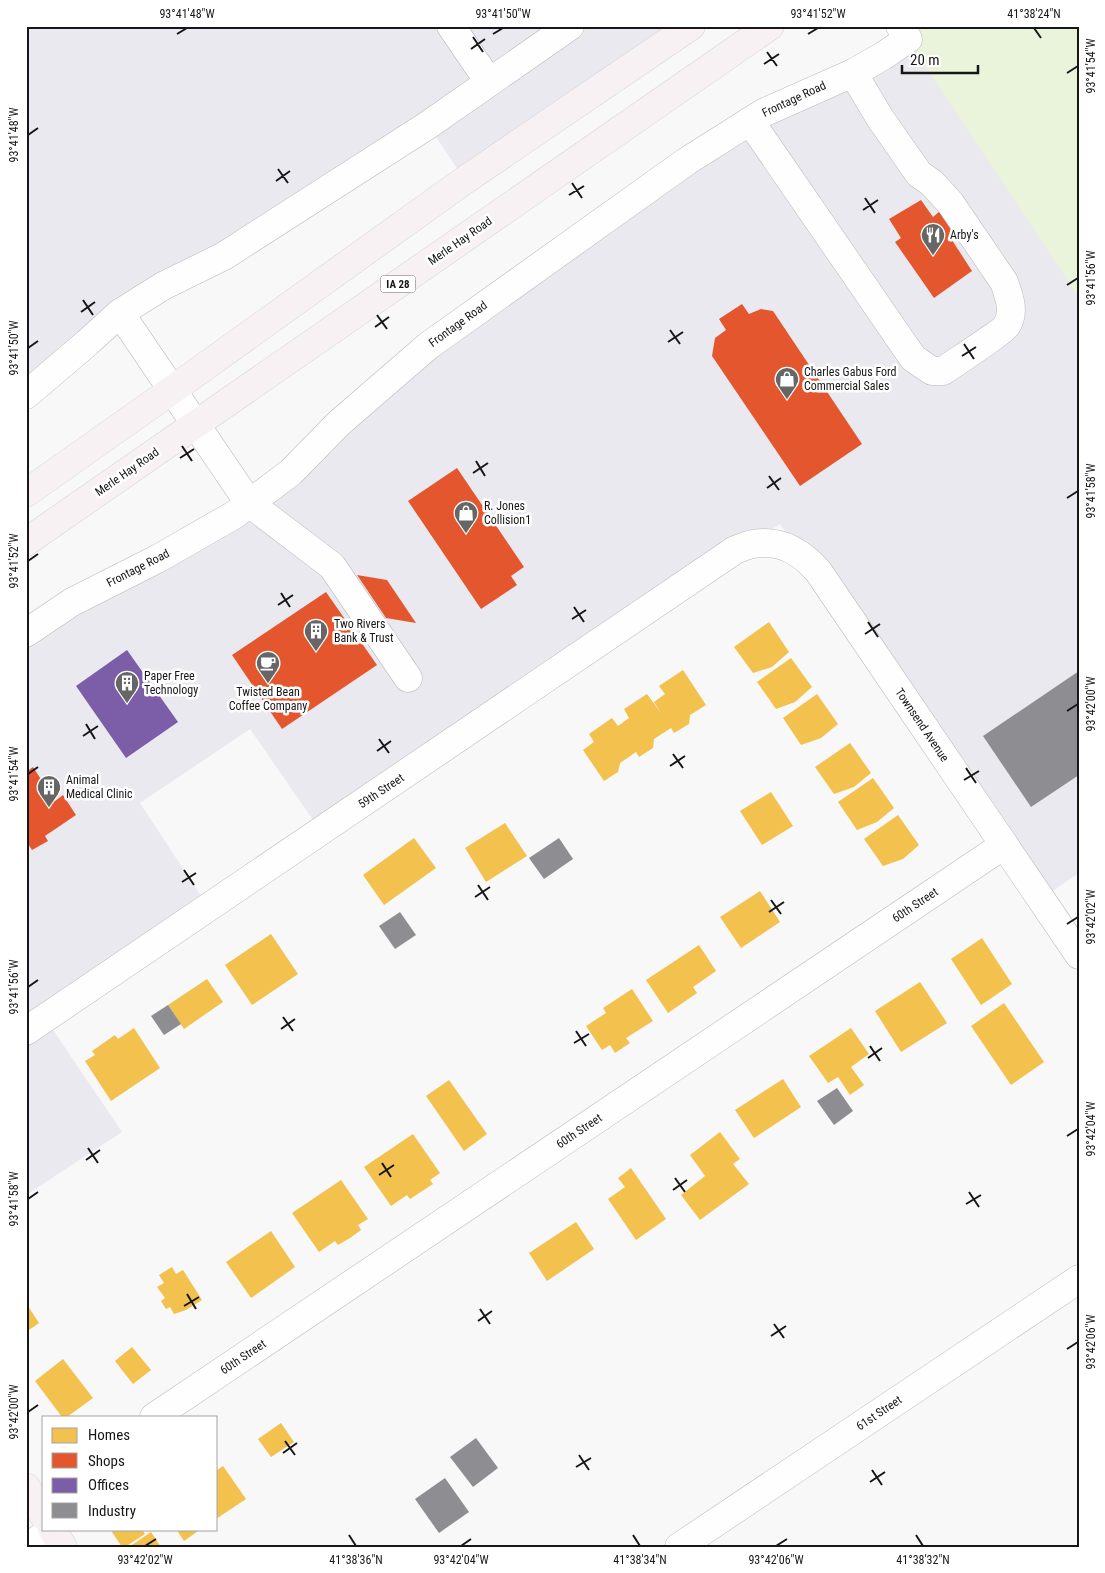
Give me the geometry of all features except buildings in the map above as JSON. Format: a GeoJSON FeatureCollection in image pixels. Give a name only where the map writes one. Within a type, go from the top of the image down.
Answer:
{"type":"FeatureCollection","features":[{"type":"Feature","properties":{"kind":"main road"},"geometry":{"type":"LineString","coordinates":[[26,493],[465,180],[691,26]]}},
{"type":"Feature","properties":{"kind":"main road","name":"Merle Hay Road"},"geometry":{"type":"LineString","coordinates":[[26,542],[770,26]]}},
{"type":"Feature","properties":{"kind":"street"},"geometry":{"type":"LineString","coordinates":[[451,26],[489,82]]}},
{"type":"Feature","properties":{"kind":"street"},"geometry":{"type":"LineString","coordinates":[[26,395],[88,343],[120,313],[163,286],[224,256],[428,125],[570,26]]}},
{"type":"Feature","properties":{"kind":"street","name":"Frontage Road"},"geometry":{"type":"LineString","coordinates":[[26,633],[72,602],[159,558],[234,515],[291,472],[339,423],[428,346],[687,161],[763,113],[853,73],[883,56],[904,33]]}},
{"type":"Feature","properties":{"kind":"street"},"geometry":{"type":"LineString","coordinates":[[750,121],[912,358],[923,367],[932,371],[943,372],[1007,326],[1011,311],[1010,296],[1004,282],[951,204],[932,183],[919,174],[880,118],[853,73]]}},
{"type":"Feature","properties":{"kind":"street"},"geometry":{"type":"LineString","coordinates":[[120,313],[249,504],[332,566],[408,678]]}},
{"type":"Feature","properties":{"kind":"street","name":"Townsend Avenue"},"geometry":{"type":"LineString","coordinates":[[735,550],[754,544],[780,544],[804,556],[814,566],[1079,955]]}},
{"type":"Feature","properties":{"kind":"street","name":"59th Street"},"geometry":{"type":"LineString","coordinates":[[26,1031],[735,550]]}},
{"type":"Feature","properties":{"kind":"street","name":"60th Street"},"geometry":{"type":"LineString","coordinates":[[155,1416],[1004,845]]}},
{"type":"Feature","properties":{"kind":"street","name":"61st Street"},"geometry":{"type":"LineString","coordinates":[[679,1547],[1079,1279]]}},
{"type":"Feature","properties":{"kind":"street"},"geometry":{"type":"LineString","coordinates":[[27,1547],[42,1513]]}},
{"type":"Feature","properties":{"kind":"shaded area"},"geometry":{"type":"Polygon","coordinates":[[[26,26],[691,26],[465,180],[428,125],[280,219],[26,395],[26,26]]]}},
{"type":"Feature","properties":{"kind":"shaded area"},"geometry":{"type":"Polygon","coordinates":[[[908,39],[1079,296],[1079,873],[1039,900],[780,524],[320,830],[250,729],[140,803],[209,908],[45,1018],[122,1132],[26,1195],[26,633],[159,558],[687,161],[908,39]]]}},
{"type":"Feature","properties":{"kind":"green space"},"geometry":{"type":"Polygon","coordinates":[[[899,26],[1079,26],[1079,297],[899,26]]]}},
{"type":"Feature","properties":{"kind":"place","name":"Arby's"},"geometry":{"type":"Point","coordinates":[933,256]}},
{"type":"Feature","properties":{"kind":"place","name":"Charles Gabus Ford Commercial Sales"},"geometry":{"type":"Point","coordinates":[787,400]}},
{"type":"Feature","properties":{"kind":"place","name":"R. Jones Collision1"},"geometry":{"type":"Point","coordinates":[466,534]}},
{"type":"Feature","properties":{"kind":"place","name":"Two Rivers Bank & Trust"},"geometry":{"type":"Point","coordinates":[316,652]}},
{"type":"Feature","properties":{"kind":"place","name":"Twisted Bean Coffee Company"},"geometry":{"type":"Point","coordinates":[268,684]}},
{"type":"Feature","properties":{"kind":"place","name":"Paper Free Technology"},"geometry":{"type":"Point","coordinates":[127,704]}},
{"type":"Feature","properties":{"kind":"place","name":"Animal Medical Clinic"},"geometry":{"type":"Point","coordinates":[49,808]}}]}
